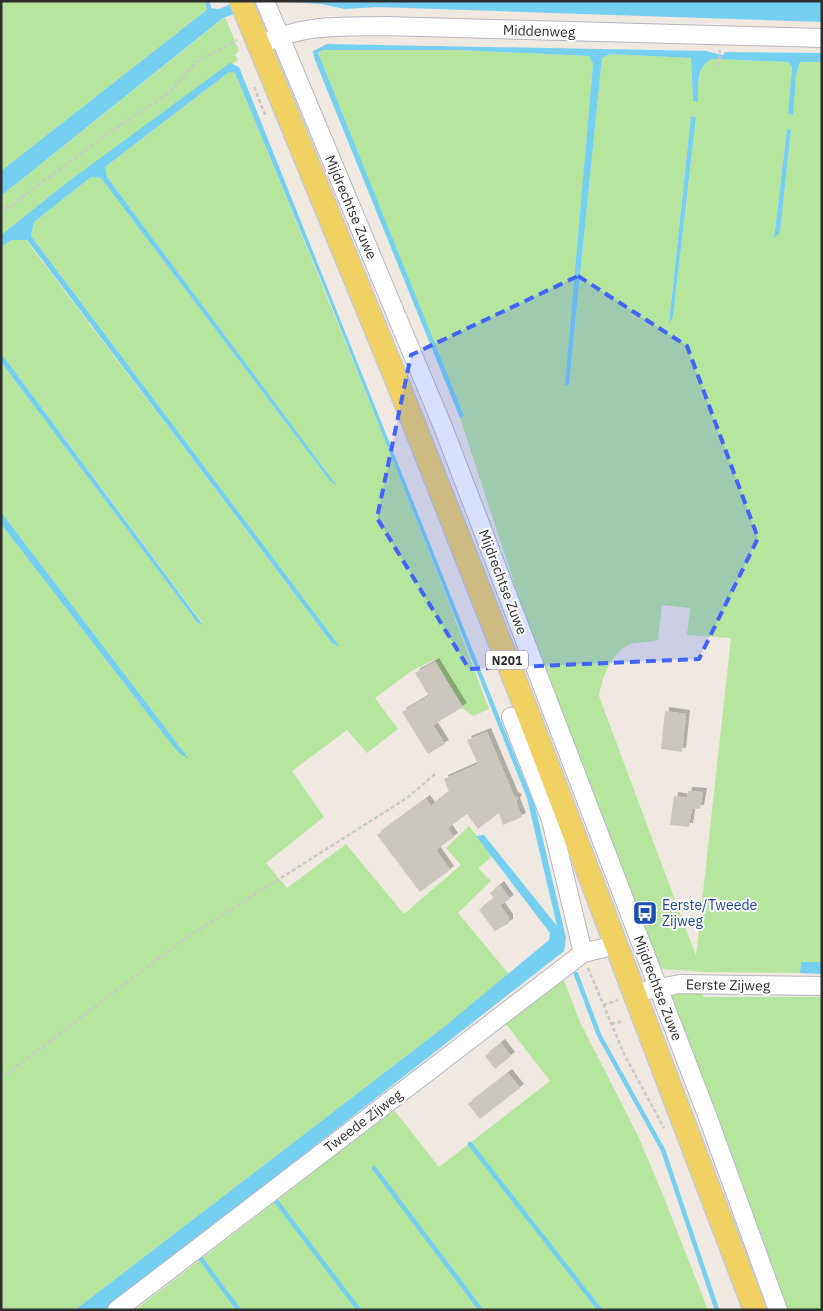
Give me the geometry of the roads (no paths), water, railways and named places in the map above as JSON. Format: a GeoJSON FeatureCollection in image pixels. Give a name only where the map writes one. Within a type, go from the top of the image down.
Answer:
{"type":"FeatureCollection","features":[{"type":"Feature","properties":{"kind":"main road","name":"Mijdrechtse Zuwe"},"geometry":{"type":"LineString","coordinates":[[244,8],[249,42],[398,385],[527,711],[754,1310]]}},
{"type":"Feature","properties":{"kind":"street","name":"Mijdrechtse Zuwe"},"geometry":{"type":"LineString","coordinates":[[267,7],[444,427],[658,988],[778,1310]]}},
{"type":"Feature","properties":{"kind":"street","name":"Middenweg"},"geometry":{"type":"LineString","coordinates":[[249,42],[312,27],[385,26],[822,38]]}},
{"type":"Feature","properties":{"kind":"street"},"geometry":{"type":"LineString","coordinates":[[510,717],[551,820],[582,953]]}},
{"type":"Feature","properties":{"kind":"street","name":"Tweede Zijweg"},"geometry":{"type":"LineString","coordinates":[[117,1310],[582,953],[616,945]]}},
{"type":"Feature","properties":{"kind":"street","name":"Eerste Zijweg"},"geometry":{"type":"LineString","coordinates":[[635,994],[680,984],[822,986]]}},
{"type":"Feature","properties":{"kind":"water"},"geometry":{"type":"Polygon","coordinates":[[[238,1],[271,1],[223,18],[1,196],[1,171],[209,8],[219,9],[238,1]]]}},
{"type":"Feature","properties":{"kind":"water"},"geometry":{"type":"Polygon","coordinates":[[[273,1],[822,1],[822,22],[378,7],[345,9],[321,4],[273,1]]]}},
{"type":"Feature","properties":{"kind":"water"},"geometry":{"type":"Polygon","coordinates":[[[327,44],[706,51],[723,55],[725,52],[822,53],[822,62],[800,62],[796,75],[793,115],[788,114],[792,67],[788,62],[711,59],[700,72],[698,102],[693,101],[691,58],[610,54],[602,58],[569,384],[565,386],[593,64],[589,56],[457,50],[323,50],[318,53],[464,416],[460,418],[315,60],[313,51],[327,44]]]}},
{"type":"Feature","properties":{"kind":"water"},"geometry":{"type":"Polygon","coordinates":[[[230,63],[239,67],[535,806],[566,938],[564,951],[105,1310],[75,1310],[444,1027],[549,940],[550,933],[476,836],[484,835],[557,926],[527,798],[328,297],[235,73],[229,72],[105,167],[107,177],[337,486],[330,481],[101,178],[91,177],[34,222],[31,236],[340,647],[332,643],[27,240],[12,240],[1,247],[1,235],[69,181],[230,63]]]}},
{"type":"Feature","properties":{"kind":"water"},"geometry":{"type":"Polygon","coordinates":[[[691,116],[696,117],[673,317],[669,323],[691,116]]]}},
{"type":"Feature","properties":{"kind":"water"},"geometry":{"type":"Polygon","coordinates":[[[787,129],[791,130],[780,232],[774,239],[787,129]]]}},
{"type":"Feature","properties":{"kind":"water"},"geometry":{"type":"Polygon","coordinates":[[[1,353],[203,625],[197,622],[1,362],[1,353]]]}},
{"type":"Feature","properties":{"kind":"water"},"geometry":{"type":"Polygon","coordinates":[[[1,512],[189,759],[179,753],[161,731],[1,524],[1,512]]]}},
{"type":"Feature","properties":{"kind":"water"},"geometry":{"type":"Polygon","coordinates":[[[801,962],[822,962],[822,974],[800,973],[801,962]]]}},
{"type":"Feature","properties":{"kind":"waterway"},"geometry":{"type":"LineString","coordinates":[[207,1],[209,8]]}},
{"type":"Feature","properties":{"kind":"waterway"},"geometry":{"type":"LineString","coordinates":[[576,974],[599,1035],[663,1150],[717,1310]]}},
{"type":"Feature","properties":{"kind":"waterway"},"geometry":{"type":"LineString","coordinates":[[470,1144],[600,1310]]}},
{"type":"Feature","properties":{"kind":"waterway"},"geometry":{"type":"LineString","coordinates":[[374,1168],[481,1310]]}},
{"type":"Feature","properties":{"kind":"waterway"},"geometry":{"type":"LineString","coordinates":[[276,1201],[359,1310]]}},
{"type":"Feature","properties":{"kind":"waterway"},"geometry":{"type":"LineString","coordinates":[[201,1259],[239,1310]]}},
{"type":"Feature","properties":{"kind":"place","name":"Eerste/Tweede Zijweg"},"geometry":{"type":"Point","coordinates":[645,913]}}]}
